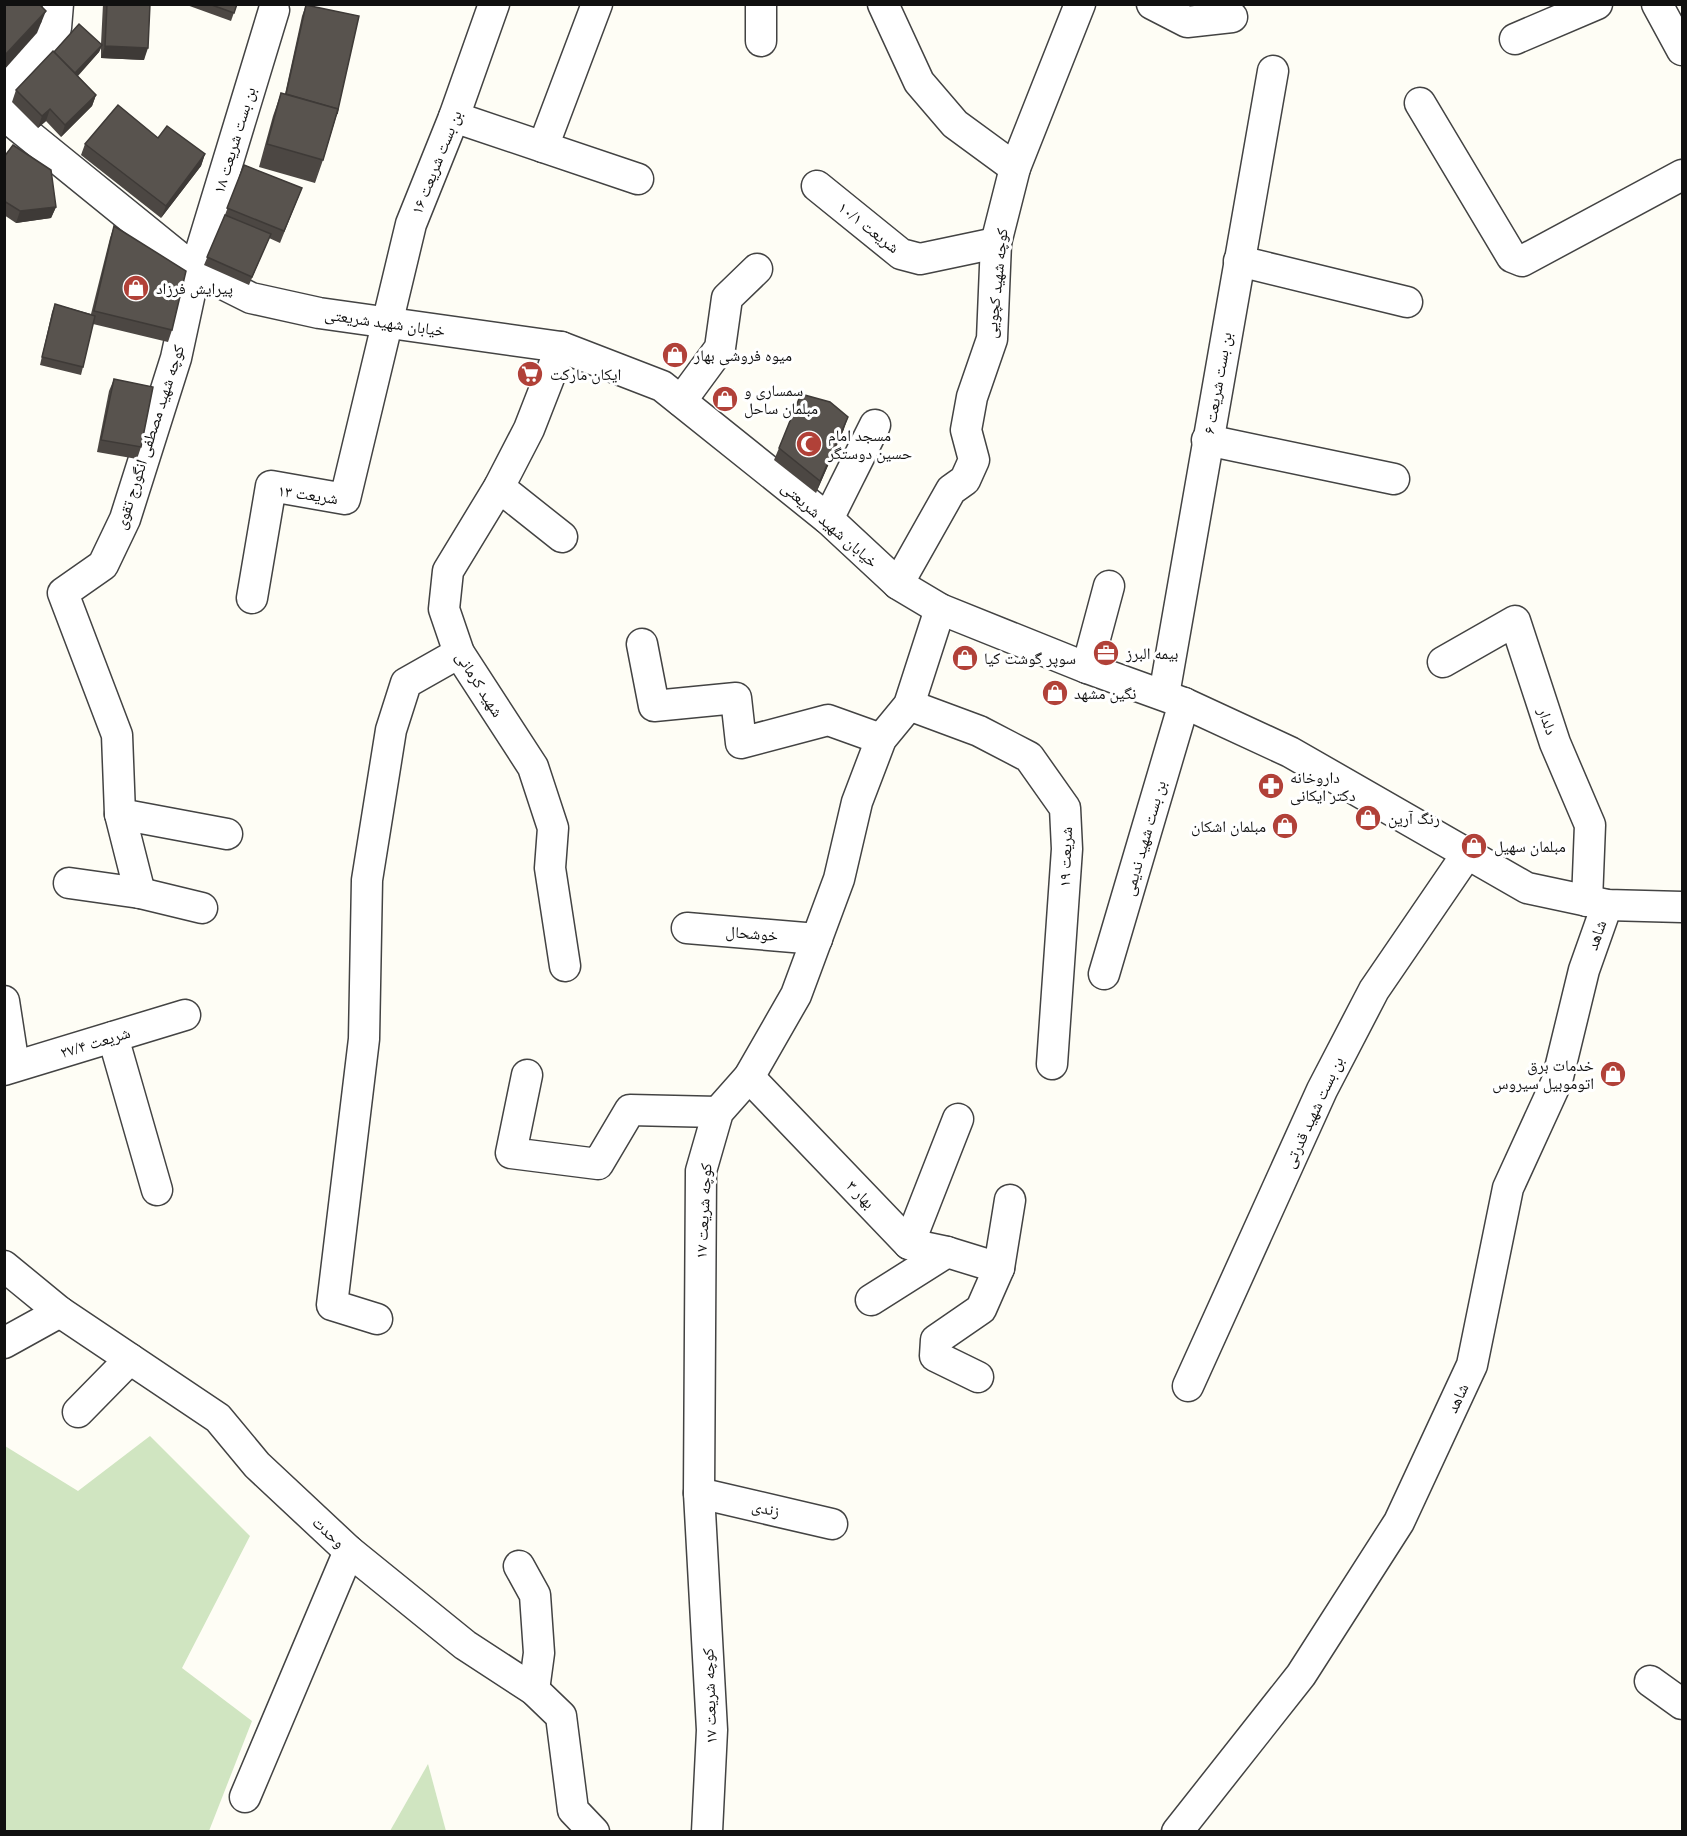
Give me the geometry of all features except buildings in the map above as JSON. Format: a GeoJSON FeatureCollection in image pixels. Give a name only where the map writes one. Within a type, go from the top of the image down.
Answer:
{"type":"FeatureCollection","features":[{"type":"Feature","properties":{"kind":"street"},"geometry":{"type":"LineString","coordinates":[[4,94],[56,28],[58,4]]}},
{"type":"Feature","properties":{"kind":"street","name":"بن بست شریعت ۱۶"},"geometry":{"type":"LineString","coordinates":[[388,322],[411,224],[454,117],[494,4]]}},
{"type":"Feature","properties":{"kind":"street"},"geometry":{"type":"LineString","coordinates":[[543,147],[597,4]]}},
{"type":"Feature","properties":{"kind":"street"},"geometry":{"type":"LineString","coordinates":[[761,4],[761,41]]}},
{"type":"Feature","properties":{"kind":"street"},"geometry":{"type":"LineString","coordinates":[[883,4],[919,82],[955,124],[1015,168]]}},
{"type":"Feature","properties":{"kind":"street","name":"کوچه شهید کچویی"},"geometry":{"type":"LineString","coordinates":[[898,584],[951,490],[965,480],[974,460],[966,430],[972,397],[992,339],[996,243],[1015,168],[1080,4]]}},
{"type":"Feature","properties":{"kind":"street"},"geometry":{"type":"LineString","coordinates":[[1152,4],[1187,22],[1232,17]]}},
{"type":"Feature","properties":{"kind":"street"},"geometry":{"type":"LineString","coordinates":[[1515,39],[1597,4]]}},
{"type":"Feature","properties":{"kind":"street"},"geometry":{"type":"LineString","coordinates":[[1657,4],[1683,50]]}},
{"type":"Feature","properties":{"kind":"street","name":"بن بست شریعت ۱۸"},"geometry":{"type":"LineString","coordinates":[[195,270],[274,10]]}},
{"type":"Feature","properties":{"kind":"street","name":"بن بست شریعت ۶"},"geometry":{"type":"LineString","coordinates":[[1174,699],[1207,440],[1273,71]]}},
{"type":"Feature","properties":{"kind":"street"},"geometry":{"type":"LineString","coordinates":[[1420,103],[1512,257],[1522,261],[1683,175]]}},
{"type":"Feature","properties":{"kind":"street","name":"خیابان شهید شریعتی"},"geometry":{"type":"LineString","coordinates":[[4,115],[195,270],[251,298],[319,313],[561,347],[662,386],[828,519],[898,584],[940,609],[1087,668],[1174,699],[1290,752],[1527,888],[1597,903],[1683,907]]}},
{"type":"Feature","properties":{"kind":"street"},"geometry":{"type":"LineString","coordinates":[[454,117],[638,179]]}},
{"type":"Feature","properties":{"kind":"street","name":"شریعت ۱۰/۱"},"geometry":{"type":"LineString","coordinates":[[817,186],[901,254],[920,259],[996,243]]}},
{"type":"Feature","properties":{"kind":"street"},"geometry":{"type":"LineString","coordinates":[[1239,261],[1407,302]]}},
{"type":"Feature","properties":{"kind":"street"},"geometry":{"type":"LineString","coordinates":[[681,401],[720,348],[727,298],[757,269]]}},
{"type":"Feature","properties":{"kind":"street","name":"کوچه شهید مصطفی انگورج تقوی"},"geometry":{"type":"LineString","coordinates":[[140,893],[120,814],[117,735],[63,593],[103,565],[125,519],[176,358],[195,270]]}},
{"type":"Feature","properties":{"kind":"street","name":"شریعت ۱۳"},"geometry":{"type":"LineString","coordinates":[[252,598],[272,486],[345,499],[388,322]]}},
{"type":"Feature","properties":{"kind":"street","name":"شهید کرمانی"},"geometry":{"type":"LineString","coordinates":[[561,347],[529,429],[500,487],[448,571],[444,609],[459,653],[533,767],[553,828],[550,868],[565,966]]}},
{"type":"Feature","properties":{"kind":"street"},"geometry":{"type":"LineString","coordinates":[[828,519],[875,425]]}},
{"type":"Feature","properties":{"kind":"street"},"geometry":{"type":"LineString","coordinates":[[1207,440],[1394,479]]}},
{"type":"Feature","properties":{"kind":"street"},"geometry":{"type":"LineString","coordinates":[[500,487],[562,537]]}},
{"type":"Feature","properties":{"kind":"street"},"geometry":{"type":"LineString","coordinates":[[1087,668],[1109,586]]}},
{"type":"Feature","properties":{"kind":"street","name":"کوچه شریعت ۱۷"},"geometry":{"type":"LineString","coordinates":[[707,1832],[712,1730],[699,1493],[701,1171],[718,1112],[749,1077],[796,995],[839,879],[857,802],[881,738],[909,705],[940,609]]}},
{"type":"Feature","properties":{"kind":"street","name":"دلدار"},"geometry":{"type":"LineString","coordinates":[[1443,662],[1515,621],[1555,743],[1590,825],[1597,903]]}},
{"type":"Feature","properties":{"kind":"street"},"geometry":{"type":"LineString","coordinates":[[642,644],[654,706],[736,698],[741,743],[828,720],[881,738]]}},
{"type":"Feature","properties":{"kind":"street"},"geometry":{"type":"LineString","coordinates":[[377,1319],[332,1305],[364,1039],[367,880],[391,730],[406,683],[459,653]]}},
{"type":"Feature","properties":{"kind":"street","name":"بن بست شهید ندیمی"},"geometry":{"type":"LineString","coordinates":[[1104,974],[1174,699]]}},
{"type":"Feature","properties":{"kind":"street","name":"شریعت ۱۹"},"geometry":{"type":"LineString","coordinates":[[909,705],[980,731],[1029,757],[1065,808],[1066,849],[1052,1064]]}},
{"type":"Feature","properties":{"kind":"street"},"geometry":{"type":"LineString","coordinates":[[120,814],[227,834]]}},
{"type":"Feature","properties":{"kind":"street","name":"بن بست شهید قدرتی"},"geometry":{"type":"LineString","coordinates":[[1188,1386],[1322,1090],[1374,990],[1467,854]]}},
{"type":"Feature","properties":{"kind":"street"},"geometry":{"type":"LineString","coordinates":[[69,883],[140,893],[202,908]]}},
{"type":"Feature","properties":{"kind":"street","name":"شاهد"},"geometry":{"type":"LineString","coordinates":[[1177,1832],[1301,1675],[1381,1551],[1399,1522],[1463,1386],[1472,1365],[1508,1188],[1557,1081],[1584,970],[1597,903]]}},
{"type":"Feature","properties":{"kind":"street","name":"خوشحال"},"geometry":{"type":"LineString","coordinates":[[687,928],[817,939]]}},
{"type":"Feature","properties":{"kind":"street"},"geometry":{"type":"LineString","coordinates":[[4,1001],[9,1068]]}},
{"type":"Feature","properties":{"kind":"street","name":"شریعت ۲۷/۴"},"geometry":{"type":"LineString","coordinates":[[9,1068],[185,1015]]}},
{"type":"Feature","properties":{"kind":"street"},"geometry":{"type":"LineString","coordinates":[[113,1037],[157,1190]]}},
{"type":"Feature","properties":{"kind":"street"},"geometry":{"type":"LineString","coordinates":[[527,1074],[511,1153],[598,1164],[630,1110],[718,1112]]}},
{"type":"Feature","properties":{"kind":"street","name":"بهار ۳"},"geometry":{"type":"LineString","coordinates":[[749,1077],[909,1244]]}},
{"type":"Feature","properties":{"kind":"street"},"geometry":{"type":"LineString","coordinates":[[958,1119],[909,1244],[947,1252],[999,1268]]}},
{"type":"Feature","properties":{"kind":"street"},"geometry":{"type":"LineString","coordinates":[[978,1377],[935,1356],[936,1340],[981,1310],[999,1268],[1010,1200]]}},
{"type":"Feature","properties":{"kind":"street"},"geometry":{"type":"LineString","coordinates":[[871,1300],[947,1252]]}},
{"type":"Feature","properties":{"kind":"street","name":"وحدت"},"geometry":{"type":"LineString","coordinates":[[4,1266],[60,1312],[218,1418],[257,1466],[349,1551],[465,1645],[534,1690],[561,1716],[573,1810],[594,1832]]}},
{"type":"Feature","properties":{"kind":"street"},"geometry":{"type":"LineString","coordinates":[[4,1343],[60,1312]]}},
{"type":"Feature","properties":{"kind":"street"},"geometry":{"type":"LineString","coordinates":[[78,1412],[130,1359]]}},
{"type":"Feature","properties":{"kind":"street","name":"زندی"},"geometry":{"type":"LineString","coordinates":[[699,1493],[832,1524]]}},
{"type":"Feature","properties":{"kind":"street"},"geometry":{"type":"LineString","coordinates":[[245,1797],[349,1551]]}},
{"type":"Feature","properties":{"kind":"street"},"geometry":{"type":"LineString","coordinates":[[519,1566],[536,1595],[539,1653],[534,1690]]}},
{"type":"Feature","properties":{"kind":"street"},"geometry":{"type":"LineString","coordinates":[[1650,1681],[1683,1704]]}},
{"type":"Feature","properties":{"kind":"green space"},"geometry":{"type":"Polygon","coordinates":[[[150,1436],[250,1536],[182,1668],[252,1721],[209,1831],[5,1831],[5,1446],[78,1491],[150,1436]]]}},
{"type":"Feature","properties":{"kind":"green space"},"geometry":{"type":"Polygon","coordinates":[[[428,1764],[446,1831],[390,1831],[428,1764]]]}},
{"type":"Feature","properties":{"kind":"place","name":"پیرایش فرزاد"},"geometry":{"type":"Point","coordinates":[136,288]}},
{"type":"Feature","properties":{"kind":"place","name":"میوه فروشی بهار"},"geometry":{"type":"Point","coordinates":[675,355]}},
{"type":"Feature","properties":{"kind":"place","name":"ایکان مارکت"},"geometry":{"type":"Point","coordinates":[530,374]}},
{"type":"Feature","properties":{"kind":"place","name":"سمساری و مبلمان ساحل"},"geometry":{"type":"Point","coordinates":[725,399]}},
{"type":"Feature","properties":{"kind":"place","name":"مسجد امام حسین دوستگر"},"geometry":{"type":"Point","coordinates":[809,444]}},
{"type":"Feature","properties":{"kind":"place","name":"بیمه البرز"},"geometry":{"type":"Point","coordinates":[1106,653]}},
{"type":"Feature","properties":{"kind":"place","name":"سوپر گوشت کیا"},"geometry":{"type":"Point","coordinates":[965,658]}},
{"type":"Feature","properties":{"kind":"place","name":"نگین مشهد"},"geometry":{"type":"Point","coordinates":[1055,693]}},
{"type":"Feature","properties":{"kind":"place","name":"داروخانه دکتر ایکانی"},"geometry":{"type":"Point","coordinates":[1271,786]}},
{"type":"Feature","properties":{"kind":"place","name":"رنگ آرین"},"geometry":{"type":"Point","coordinates":[1368,818]}},
{"type":"Feature","properties":{"kind":"place","name":"مبلمان اشکان"},"geometry":{"type":"Point","coordinates":[1285,826]}},
{"type":"Feature","properties":{"kind":"place","name":"مبلمان سهیل"},"geometry":{"type":"Point","coordinates":[1474,846]}},
{"type":"Feature","properties":{"kind":"place","name":"خدمات برق اتوموبیل سیروس"},"geometry":{"type":"Point","coordinates":[1613,1074]}}]}
